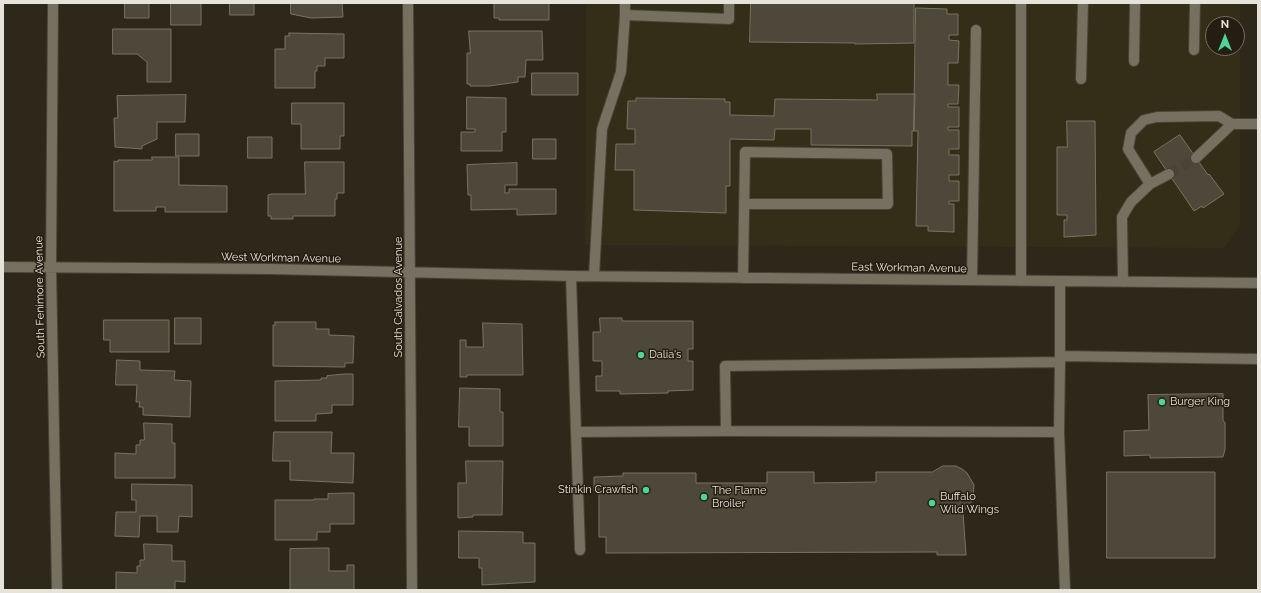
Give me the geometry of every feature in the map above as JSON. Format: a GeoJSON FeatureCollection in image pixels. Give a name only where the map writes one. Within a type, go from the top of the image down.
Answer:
{"type":"FeatureCollection","features":[{"type":"Feature","properties":{"kind":"street","name":"South Fenimore Avenue"},"geometry":{"type":"LineString","coordinates":[[52,3],[51,266],[57,590]]}},
{"type":"Feature","properties":{"kind":"street","name":"South Calvados Avenue"},"geometry":{"type":"LineString","coordinates":[[408,3],[412,590]]}},
{"type":"Feature","properties":{"kind":"street"},"geometry":{"type":"LineString","coordinates":[[594,276],[602,129],[621,72],[625,3]]}},
{"type":"Feature","properties":{"kind":"street"},"geometry":{"type":"LineString","coordinates":[[625,15],[729,19],[729,3]]}},
{"type":"Feature","properties":{"kind":"street"},"geometry":{"type":"LineString","coordinates":[[1021,3],[1021,281]]}},
{"type":"Feature","properties":{"kind":"street"},"geometry":{"type":"LineString","coordinates":[[1081,79],[1082,3]]}},
{"type":"Feature","properties":{"kind":"street"},"geometry":{"type":"LineString","coordinates":[[1134,61],[1135,3]]}},
{"type":"Feature","properties":{"kind":"street"},"geometry":{"type":"LineString","coordinates":[[1194,3],[1194,50]]}},
{"type":"Feature","properties":{"kind":"street"},"geometry":{"type":"LineString","coordinates":[[972,280],[976,30]]}},
{"type":"Feature","properties":{"kind":"street"},"geometry":{"type":"LineString","coordinates":[[1150,184],[1128,149],[1131,133],[1144,120],[1157,117],[1219,116],[1232,124],[1258,124]]}},
{"type":"Feature","properties":{"kind":"street"},"geometry":{"type":"LineString","coordinates":[[1196,158],[1232,124]]}},
{"type":"Feature","properties":{"kind":"street"},"geometry":{"type":"LineString","coordinates":[[743,278],[744,204],[745,152],[887,154],[888,204],[744,204]]}},
{"type":"Feature","properties":{"kind":"street"},"geometry":{"type":"LineString","coordinates":[[1123,282],[1122,217],[1130,202],[1150,184],[1169,174]]}},
{"type":"Feature","properties":{"kind":"street","name":"West Workman Avenue"},"geometry":{"type":"LineString","coordinates":[[3,266],[559,276]]}},
{"type":"Feature","properties":{"kind":"street","name":"East Workman Avenue"},"geometry":{"type":"LineString","coordinates":[[559,276],[1258,283]]}},
{"type":"Feature","properties":{"kind":"street"},"geometry":{"type":"LineString","coordinates":[[572,276],[580,550]]}},
{"type":"Feature","properties":{"kind":"street"},"geometry":{"type":"LineString","coordinates":[[1060,282],[1059,432],[1065,590]]}},
{"type":"Feature","properties":{"kind":"street"},"geometry":{"type":"LineString","coordinates":[[726,430],[725,366],[1060,359],[1258,359]]}},
{"type":"Feature","properties":{"kind":"street"},"geometry":{"type":"LineString","coordinates":[[576,432],[726,430],[1059,432]]}},
{"type":"Feature","properties":{"kind":"shaded area"},"geometry":{"type":"Polygon","coordinates":[[[586,3],[1240,3],[1240,16],[1205,16],[1205,56],[1240,56],[1240,227],[1224,248],[585,245],[586,3]]]}},
{"type":"Feature","properties":{"kind":"building"},"geometry":{"type":"Polygon","coordinates":[[[125,3],[149,3],[149,18],[125,18],[125,3]]]}},
{"type":"Feature","properties":{"kind":"building"},"geometry":{"type":"Polygon","coordinates":[[[171,3],[201,3],[201,25],[171,25],[171,3]]]}},
{"type":"Feature","properties":{"kind":"building"},"geometry":{"type":"Polygon","coordinates":[[[230,3],[254,3],[254,15],[230,15],[230,3]]]}},
{"type":"Feature","properties":{"kind":"building"},"geometry":{"type":"Polygon","coordinates":[[[291,3],[342,3],[343,17],[311,18],[291,14],[291,3]]]}},
{"type":"Feature","properties":{"kind":"building"},"geometry":{"type":"Polygon","coordinates":[[[494,3],[549,3],[549,20],[499,20],[499,18],[494,18],[494,3]]]}},
{"type":"Feature","properties":{"kind":"building"},"geometry":{"type":"Polygon","coordinates":[[[751,3],[914,3],[914,43],[855,44],[750,42],[751,3]]]}},
{"type":"Feature","properties":{"kind":"building"},"geometry":{"type":"Polygon","coordinates":[[[916,8],[947,9],[947,14],[958,14],[958,35],[949,35],[949,40],[959,41],[958,63],[948,63],[948,85],[959,85],[958,104],[948,104],[948,107],[959,107],[959,127],[948,127],[948,130],[959,130],[959,149],[949,149],[949,155],[959,155],[959,175],[949,175],[949,181],[959,181],[959,201],[949,201],[949,204],[954,204],[954,232],[928,231],[928,226],[916,226],[918,131],[914,131],[916,8]]]}},
{"type":"Feature","properties":{"kind":"building"},"geometry":{"type":"Polygon","coordinates":[[[113,29],[171,29],[171,82],[147,82],[147,62],[137,54],[113,54],[113,29]]]}},
{"type":"Feature","properties":{"kind":"building"},"geometry":{"type":"Polygon","coordinates":[[[469,31],[542,31],[543,60],[526,60],[525,77],[518,77],[518,82],[489,86],[470,86],[470,84],[467,84],[467,53],[470,53],[469,31]]]}},
{"type":"Feature","properties":{"kind":"building"},"geometry":{"type":"Polygon","coordinates":[[[289,33],[344,34],[344,58],[325,58],[325,66],[317,66],[317,71],[315,71],[315,88],[275,88],[275,49],[285,49],[285,36],[289,36],[289,33]]]}},
{"type":"Feature","properties":{"kind":"building"},"geometry":{"type":"Polygon","coordinates":[[[532,73],[578,73],[578,95],[532,95],[532,73]]]}},
{"type":"Feature","properties":{"kind":"building"},"geometry":{"type":"Polygon","coordinates":[[[877,94],[915,94],[912,146],[811,145],[811,129],[775,129],[774,140],[730,139],[730,186],[726,186],[726,213],[634,210],[634,170],[615,170],[616,144],[635,144],[635,129],[627,129],[628,101],[636,101],[636,98],[725,99],[725,102],[730,102],[730,115],[774,116],[775,99],[877,100],[877,94]]]}},
{"type":"Feature","properties":{"kind":"building"},"geometry":{"type":"Polygon","coordinates":[[[186,95],[185,122],[157,122],[157,139],[142,146],[142,149],[115,147],[114,118],[118,118],[117,96],[186,95]]]}},
{"type":"Feature","properties":{"kind":"building"},"geometry":{"type":"Polygon","coordinates":[[[467,97],[506,98],[506,132],[502,132],[502,151],[461,151],[461,132],[475,132],[475,129],[467,129],[467,97]]]}},
{"type":"Feature","properties":{"kind":"building"},"geometry":{"type":"Polygon","coordinates":[[[292,103],[344,103],[344,136],[340,136],[340,149],[301,149],[301,124],[292,124],[292,103]]]}},
{"type":"Feature","properties":{"kind":"building"},"geometry":{"type":"Polygon","coordinates":[[[1067,121],[1095,121],[1096,235],[1064,237],[1064,220],[1067,220],[1067,215],[1057,215],[1057,147],[1067,147],[1067,121]]]}},
{"type":"Feature","properties":{"kind":"building"},"geometry":{"type":"Polygon","coordinates":[[[176,134],[199,134],[199,156],[176,156],[176,134]]]}},
{"type":"Feature","properties":{"kind":"building"},"geometry":{"type":"Polygon","coordinates":[[[1180,135],[1208,175],[1209,174],[1224,194],[1203,208],[1202,206],[1194,211],[1154,152],[1180,135]]]}},
{"type":"Feature","properties":{"kind":"building"},"geometry":{"type":"Polygon","coordinates":[[[248,137],[272,137],[272,158],[248,158],[248,137]]]}},
{"type":"Feature","properties":{"kind":"building"},"geometry":{"type":"Polygon","coordinates":[[[533,139],[556,139],[556,159],[533,159],[533,139]]]}},
{"type":"Feature","properties":{"kind":"building"},"geometry":{"type":"Polygon","coordinates":[[[152,157],[179,157],[179,185],[227,186],[227,212],[165,212],[165,207],[156,207],[156,211],[114,211],[114,161],[152,160],[152,157]]]}},
{"type":"Feature","properties":{"kind":"building"},"geometry":{"type":"Polygon","coordinates":[[[305,162],[344,162],[344,193],[337,193],[337,199],[335,199],[335,216],[293,216],[293,219],[271,219],[271,216],[268,216],[268,195],[305,194],[305,162]]]}},
{"type":"Feature","properties":{"kind":"building"},"geometry":{"type":"Polygon","coordinates":[[[517,163],[517,185],[505,185],[505,193],[509,193],[509,189],[556,189],[556,214],[517,215],[517,209],[471,210],[471,195],[468,195],[467,165],[517,163]]]}},
{"type":"Feature","properties":{"kind":"building"},"geometry":{"type":"Polygon","coordinates":[[[175,318],[201,318],[201,344],[175,344],[175,318]]]}},
{"type":"Feature","properties":{"kind":"building","name":"Dalia's"},"geometry":{"type":"Polygon","coordinates":[[[600,318],[622,318],[622,321],[693,321],[693,349],[688,349],[688,361],[693,361],[693,390],[668,391],[668,393],[620,394],[620,391],[596,391],[596,376],[602,376],[602,361],[593,361],[593,332],[600,332],[600,318]]]}},
{"type":"Feature","properties":{"kind":"building"},"geometry":{"type":"Polygon","coordinates":[[[104,320],[169,320],[169,352],[110,352],[110,340],[104,340],[104,320]]]}},
{"type":"Feature","properties":{"kind":"building"},"geometry":{"type":"Polygon","coordinates":[[[275,322],[316,322],[316,329],[329,329],[329,335],[354,336],[353,363],[345,363],[345,367],[273,366],[273,325],[275,325],[275,322]]]}},
{"type":"Feature","properties":{"kind":"building"},"geometry":{"type":"Polygon","coordinates":[[[483,323],[522,324],[523,375],[467,375],[467,377],[460,377],[460,340],[466,340],[466,347],[483,347],[483,323]]]}},
{"type":"Feature","properties":{"kind":"building"},"geometry":{"type":"Polygon","coordinates":[[[117,360],[140,361],[140,370],[175,371],[174,380],[191,381],[190,417],[143,415],[143,407],[139,407],[140,402],[136,402],[137,385],[116,385],[117,360]]]}},
{"type":"Feature","properties":{"kind":"building"},"geometry":{"type":"Polygon","coordinates":[[[353,374],[353,405],[332,405],[332,413],[316,414],[316,421],[275,421],[275,381],[321,380],[321,378],[327,378],[327,376],[353,374]]]}},
{"type":"Feature","properties":{"kind":"building"},"geometry":{"type":"Polygon","coordinates":[[[460,388],[500,389],[500,412],[503,412],[503,446],[469,446],[469,427],[459,427],[460,388]]]}},
{"type":"Feature","properties":{"kind":"building"},"geometry":{"type":"Polygon","coordinates":[[[1223,394],[1225,449],[1223,457],[1150,458],[1150,455],[1124,456],[1124,431],[1149,430],[1148,395],[1223,394]]]}},
{"type":"Feature","properties":{"kind":"building"},"geometry":{"type":"Polygon","coordinates":[[[144,423],[172,424],[172,443],[175,443],[175,478],[115,478],[115,453],[136,454],[136,445],[140,445],[140,440],[144,440],[144,423]]]}},
{"type":"Feature","properties":{"kind":"building"},"geometry":{"type":"Polygon","coordinates":[[[274,432],[332,432],[331,453],[354,453],[353,483],[290,480],[290,461],[273,461],[274,432]]]}},
{"type":"Feature","properties":{"kind":"building"},"geometry":{"type":"Polygon","coordinates":[[[466,461],[503,461],[502,515],[473,515],[473,517],[458,518],[458,483],[466,483],[466,461]]]}},
{"type":"Feature","properties":{"kind":"building"},"geometry":{"type":"Polygon","coordinates":[[[943,466],[956,466],[962,469],[967,473],[974,485],[973,500],[963,512],[966,555],[937,555],[937,552],[606,553],[606,537],[599,537],[599,491],[594,491],[594,477],[623,476],[623,473],[696,473],[696,483],[767,483],[767,472],[814,472],[814,483],[876,482],[876,472],[932,472],[943,466]]]}},
{"type":"Feature","properties":{"kind":"building"},"geometry":{"type":"Polygon","coordinates":[[[1107,472],[1215,472],[1215,558],[1107,558],[1107,472]]]}},
{"type":"Feature","properties":{"kind":"building"},"geometry":{"type":"Polygon","coordinates":[[[132,484],[192,485],[192,517],[179,516],[178,532],[157,532],[157,516],[140,516],[139,537],[115,536],[116,512],[136,512],[136,500],[132,500],[132,484]]]}},
{"type":"Feature","properties":{"kind":"building"},"geometry":{"type":"Polygon","coordinates":[[[354,493],[354,524],[330,524],[330,532],[317,532],[317,540],[275,540],[275,500],[328,499],[328,494],[354,493]]]}},
{"type":"Feature","properties":{"kind":"building"},"geometry":{"type":"Polygon","coordinates":[[[459,531],[523,532],[523,543],[535,543],[535,582],[482,585],[482,568],[479,568],[479,558],[459,558],[459,531]]]}},
{"type":"Feature","properties":{"kind":"building"},"geometry":{"type":"Polygon","coordinates":[[[144,544],[172,545],[172,561],[185,561],[185,582],[175,581],[175,590],[116,590],[116,572],[137,573],[137,566],[140,566],[140,560],[144,560],[144,544]]]}},
{"type":"Feature","properties":{"kind":"building"},"geometry":{"type":"Polygon","coordinates":[[[329,548],[329,571],[347,571],[347,565],[354,565],[354,590],[290,590],[290,549],[329,548]]]}},
{"type":"Feature","properties":{"kind":"tunnel"},"geometry":{"type":"LineString","coordinates":[[1169,174],[1196,158]]}},
{"type":"Feature","properties":{"kind":"place","name":"Dalia's"},"geometry":{"type":"Point","coordinates":[641,355]}},
{"type":"Feature","properties":{"kind":"place","name":"Burger King"},"geometry":{"type":"Point","coordinates":[1162,402]}},
{"type":"Feature","properties":{"kind":"place","name":"Stinkin Crawfish"},"geometry":{"type":"Point","coordinates":[646,490]}},
{"type":"Feature","properties":{"kind":"place","name":"The Flame Broiler"},"geometry":{"type":"Point","coordinates":[704,497]}},
{"type":"Feature","properties":{"kind":"place","name":"Buffalo Wild Wings"},"geometry":{"type":"Point","coordinates":[932,503]}}]}
